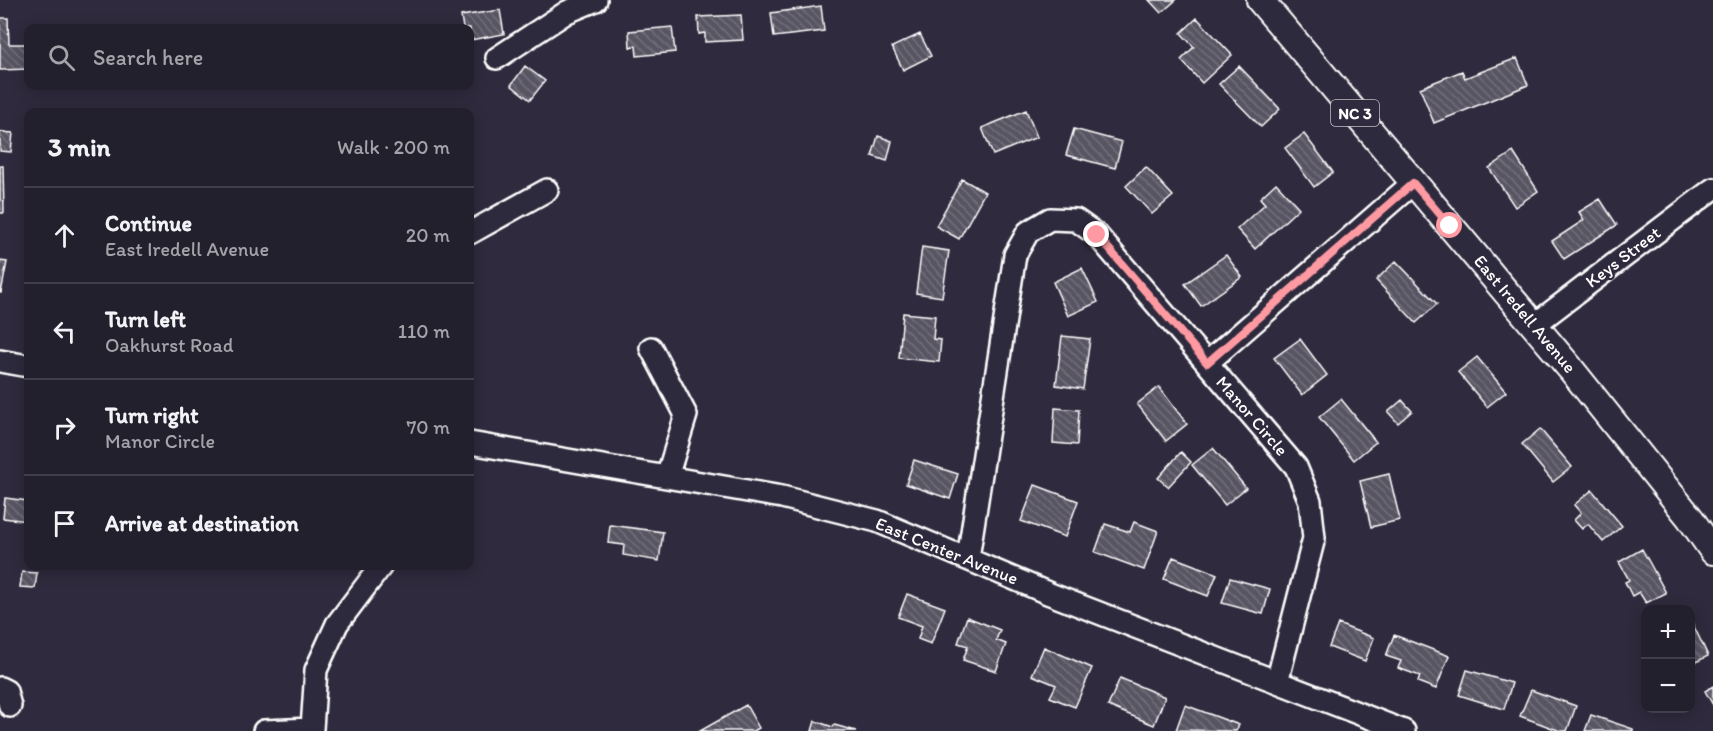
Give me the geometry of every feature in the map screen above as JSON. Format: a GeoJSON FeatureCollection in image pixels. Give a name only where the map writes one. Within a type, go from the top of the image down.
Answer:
{"type":"FeatureCollection","features":[{"type":"Feature","properties":{"kind":"main road","name":"East Iredell Avenue"},"geometry":{"type":"LineString","coordinates":[[1260,0],[1570,368],[1682,508],[1713,552]]}},
{"type":"Feature","properties":{"kind":"street"},"geometry":{"type":"LineString","coordinates":[[497,58],[567,12],[596,0]]}},
{"type":"Feature","properties":{"kind":"street"},"geometry":{"type":"LineString","coordinates":[[1207,363],[1413,183]]}},
{"type":"Feature","properties":{"kind":"street","name":"Keys Street"},"geometry":{"type":"LineString","coordinates":[[1533,326],[1713,189]]}},
{"type":"Feature","properties":{"kind":"street"},"geometry":{"type":"LineString","coordinates":[[474,230],[548,190]]}},
{"type":"Feature","properties":{"kind":"street","name":"Manor Circle"},"geometry":{"type":"LineString","coordinates":[[968,558],[1015,255],[1028,232],[1050,219],[1076,220],[1097,235],[1296,468],[1311,501],[1314,538],[1277,682]]}},
{"type":"Feature","properties":{"kind":"street"},"geometry":{"type":"LineString","coordinates":[[651,348],[686,415],[666,477]]}},
{"type":"Feature","properties":{"kind":"street"},"geometry":{"type":"LineString","coordinates":[[0,361],[24,365]]}},
{"type":"Feature","properties":{"kind":"street","name":"East Center Avenue"},"geometry":{"type":"LineString","coordinates":[[474,444],[782,497],[877,521],[1050,594],[1277,682],[1365,724],[1404,731]]}},
{"type":"Feature","properties":{"kind":"street"},"geometry":{"type":"LineString","coordinates":[[264,731],[312,729],[316,670],[337,624],[378,570]]}},
{"type":"Feature","properties":{"kind":"street"},"geometry":{"type":"LineString","coordinates":[[0,688],[6,691],[10,706]]}},
{"type":"Feature","properties":{"kind":"building"},"geometry":{"type":"Polygon","coordinates":[[[1149,0],[1176,0],[1161,13],[1149,0]]]}},
{"type":"Feature","properties":{"kind":"building"},"geometry":{"type":"Polygon","coordinates":[[[821,6],[824,31],[774,37],[771,13],[821,6]]]}},
{"type":"Feature","properties":{"kind":"building"},"geometry":{"type":"Polygon","coordinates":[[[500,10],[504,34],[474,39],[474,24],[462,24],[461,16],[500,10]]]}},
{"type":"Feature","properties":{"kind":"building"},"geometry":{"type":"Polygon","coordinates":[[[741,15],[743,40],[705,42],[705,33],[699,34],[698,17],[741,15]]]}},
{"type":"Feature","properties":{"kind":"building"},"geometry":{"type":"Polygon","coordinates":[[[0,18],[8,18],[9,44],[24,44],[24,69],[0,70],[0,18]]]}},
{"type":"Feature","properties":{"kind":"building"},"geometry":{"type":"Polygon","coordinates":[[[1197,18],[1232,55],[1202,83],[1181,60],[1194,47],[1181,33],[1197,18]]]}},
{"type":"Feature","properties":{"kind":"building"},"geometry":{"type":"Polygon","coordinates":[[[672,27],[675,52],[637,56],[636,46],[630,47],[629,31],[672,27]]]}},
{"type":"Feature","properties":{"kind":"building"},"geometry":{"type":"Polygon","coordinates":[[[920,34],[931,56],[903,70],[892,47],[920,34]]]}},
{"type":"Feature","properties":{"kind":"building"},"geometry":{"type":"Polygon","coordinates":[[[1517,58],[1528,85],[1434,123],[1420,88],[1462,71],[1465,78],[1517,58]]]}},
{"type":"Feature","properties":{"kind":"building"},"geometry":{"type":"Polygon","coordinates":[[[525,66],[545,81],[530,100],[511,85],[525,66]]]}},
{"type":"Feature","properties":{"kind":"building"},"geometry":{"type":"Polygon","coordinates":[[[1239,66],[1280,109],[1261,127],[1219,84],[1239,66]]]}},
{"type":"Feature","properties":{"kind":"building"},"geometry":{"type":"Polygon","coordinates":[[[1026,110],[1037,137],[993,155],[982,128],[1026,110]]]}},
{"type":"Feature","properties":{"kind":"building"},"geometry":{"type":"Polygon","coordinates":[[[1074,129],[1122,142],[1115,168],[1066,155],[1074,129]]]}},
{"type":"Feature","properties":{"kind":"building"},"geometry":{"type":"Polygon","coordinates":[[[0,132],[13,133],[11,152],[0,151],[0,132]]]}},
{"type":"Feature","properties":{"kind":"building"},"geometry":{"type":"Polygon","coordinates":[[[1304,134],[1333,172],[1314,187],[1285,148],[1304,134]]]}},
{"type":"Feature","properties":{"kind":"building"},"geometry":{"type":"Polygon","coordinates":[[[878,136],[892,141],[887,161],[872,156],[878,136]]]}},
{"type":"Feature","properties":{"kind":"building"},"geometry":{"type":"Polygon","coordinates":[[[1513,152],[1538,191],[1515,207],[1489,168],[1513,152]]]}},
{"type":"Feature","properties":{"kind":"building"},"geometry":{"type":"Polygon","coordinates":[[[0,166],[3,166],[4,213],[0,213],[0,166]]]}},
{"type":"Feature","properties":{"kind":"building"},"geometry":{"type":"Polygon","coordinates":[[[1146,167],[1173,196],[1152,214],[1126,186],[1146,167]]]}},
{"type":"Feature","properties":{"kind":"building"},"geometry":{"type":"Polygon","coordinates":[[[962,179],[985,192],[959,239],[936,226],[962,179]]]}},
{"type":"Feature","properties":{"kind":"building"},"geometry":{"type":"Polygon","coordinates":[[[1276,183],[1299,208],[1255,249],[1237,229],[1265,204],[1260,198],[1276,183]]]}},
{"type":"Feature","properties":{"kind":"building"},"geometry":{"type":"Polygon","coordinates":[[[1600,199],[1617,225],[1564,259],[1552,241],[1584,220],[1579,212],[1600,199]]]}},
{"type":"Feature","properties":{"kind":"building"},"geometry":{"type":"Polygon","coordinates":[[[922,247],[949,251],[942,297],[916,293],[922,247]]]}},
{"type":"Feature","properties":{"kind":"building"},"geometry":{"type":"Polygon","coordinates":[[[1226,255],[1242,277],[1201,306],[1185,284],[1226,255]]]}},
{"type":"Feature","properties":{"kind":"building"},"geometry":{"type":"Polygon","coordinates":[[[0,261],[7,262],[1,293],[0,293],[0,261]]]}},
{"type":"Feature","properties":{"kind":"building"},"geometry":{"type":"Polygon","coordinates":[[[1396,261],[1437,304],[1416,323],[1376,280],[1396,261]]]}},
{"type":"Feature","properties":{"kind":"building"},"geometry":{"type":"Polygon","coordinates":[[[1082,268],[1098,302],[1068,316],[1053,282],[1082,268]]]}},
{"type":"Feature","properties":{"kind":"building"},"geometry":{"type":"Polygon","coordinates":[[[903,313],[935,316],[933,339],[941,340],[939,362],[899,358],[903,313]]]}},
{"type":"Feature","properties":{"kind":"building"},"geometry":{"type":"Polygon","coordinates":[[[1062,336],[1090,339],[1083,389],[1056,385],[1062,336]]]}},
{"type":"Feature","properties":{"kind":"building"},"geometry":{"type":"Polygon","coordinates":[[[1300,339],[1327,375],[1302,395],[1274,358],[1300,339]]]}},
{"type":"Feature","properties":{"kind":"building"},"geometry":{"type":"Polygon","coordinates":[[[1477,357],[1506,392],[1487,407],[1458,372],[1477,357]]]}},
{"type":"Feature","properties":{"kind":"building"},"geometry":{"type":"Polygon","coordinates":[[[1159,387],[1187,424],[1166,441],[1137,404],[1159,387]]]}},
{"type":"Feature","properties":{"kind":"building"},"geometry":{"type":"Polygon","coordinates":[[[1341,399],[1376,442],[1354,460],[1319,417],[1341,399]]]}},
{"type":"Feature","properties":{"kind":"building"},"geometry":{"type":"Polygon","coordinates":[[[1402,400],[1412,411],[1398,423],[1388,412],[1402,400]]]}},
{"type":"Feature","properties":{"kind":"building"},"geometry":{"type":"Polygon","coordinates":[[[1055,408],[1079,410],[1077,445],[1053,443],[1055,408]]]}},
{"type":"Feature","properties":{"kind":"building"},"geometry":{"type":"Polygon","coordinates":[[[1540,429],[1572,467],[1553,482],[1522,444],[1540,429]]]}},
{"type":"Feature","properties":{"kind":"building"},"geometry":{"type":"Polygon","coordinates":[[[1213,448],[1246,488],[1225,505],[1192,465],[1213,448]]]}},
{"type":"Feature","properties":{"kind":"building"},"geometry":{"type":"Polygon","coordinates":[[[1181,452],[1191,462],[1168,487],[1158,478],[1181,452]]]}},
{"type":"Feature","properties":{"kind":"building"},"geometry":{"type":"Polygon","coordinates":[[[914,460],[958,474],[950,499],[906,484],[914,460]]]}},
{"type":"Feature","properties":{"kind":"building"},"geometry":{"type":"Polygon","coordinates":[[[1389,474],[1400,520],[1371,527],[1360,481],[1389,474]]]}},
{"type":"Feature","properties":{"kind":"building"},"geometry":{"type":"Polygon","coordinates":[[[1035,485],[1078,501],[1065,537],[1021,521],[1035,485]]]}},
{"type":"Feature","properties":{"kind":"building"},"geometry":{"type":"Polygon","coordinates":[[[1592,490],[1622,526],[1603,542],[1588,524],[1582,529],[1574,520],[1581,513],[1574,505],[1592,490]]]}},
{"type":"Feature","properties":{"kind":"building"},"geometry":{"type":"Polygon","coordinates":[[[5,498],[24,500],[24,521],[3,518],[5,498]]]}},
{"type":"Feature","properties":{"kind":"building"},"geometry":{"type":"Polygon","coordinates":[[[1134,522],[1158,531],[1144,570],[1095,552],[1105,524],[1130,532],[1134,522]]]}},
{"type":"Feature","properties":{"kind":"building"},"geometry":{"type":"Polygon","coordinates":[[[610,525],[663,532],[659,561],[623,555],[624,545],[608,543],[610,525]]]}},
{"type":"Feature","properties":{"kind":"building"},"geometry":{"type":"Polygon","coordinates":[[[1642,549],[1666,593],[1646,603],[1639,592],[1632,596],[1625,582],[1629,580],[1619,562],[1642,549]]]}},
{"type":"Feature","properties":{"kind":"building"},"geometry":{"type":"Polygon","coordinates":[[[1173,557],[1217,574],[1208,596],[1164,579],[1173,557]]]}},
{"type":"Feature","properties":{"kind":"building"},"geometry":{"type":"Polygon","coordinates":[[[22,572],[37,573],[35,588],[20,587],[22,572]]]}},
{"type":"Feature","properties":{"kind":"building"},"geometry":{"type":"Polygon","coordinates":[[[1230,578],[1270,589],[1263,614],[1222,603],[1230,578]]]}},
{"type":"Feature","properties":{"kind":"building"},"geometry":{"type":"Polygon","coordinates":[[[907,594],[945,608],[931,644],[918,639],[922,626],[898,617],[907,594]]]}},
{"type":"Feature","properties":{"kind":"building"},"geometry":{"type":"Polygon","coordinates":[[[967,617],[1000,630],[996,640],[1006,644],[996,671],[963,660],[968,646],[958,643],[967,617]]]}},
{"type":"Feature","properties":{"kind":"building"},"geometry":{"type":"Polygon","coordinates":[[[1338,624],[1374,638],[1365,661],[1329,647],[1338,624]]]}},
{"type":"Feature","properties":{"kind":"building"},"geometry":{"type":"Polygon","coordinates":[[[1695,629],[1708,656],[1695,662],[1695,629]]]}},
{"type":"Feature","properties":{"kind":"building"},"geometry":{"type":"Polygon","coordinates":[[[1394,635],[1449,656],[1436,689],[1418,682],[1420,676],[1398,668],[1401,661],[1386,656],[1394,635]]]}},
{"type":"Feature","properties":{"kind":"building"},"geometry":{"type":"Polygon","coordinates":[[[1044,647],[1092,668],[1075,707],[1050,697],[1056,685],[1032,675],[1044,647]]]}},
{"type":"Feature","properties":{"kind":"building"},"geometry":{"type":"Polygon","coordinates":[[[1467,670],[1512,683],[1504,709],[1459,695],[1467,670]]]}},
{"type":"Feature","properties":{"kind":"building"},"geometry":{"type":"Polygon","coordinates":[[[1120,678],[1165,697],[1154,725],[1108,706],[1120,678]]]}},
{"type":"Feature","properties":{"kind":"building"},"geometry":{"type":"Polygon","coordinates":[[[1713,686],[1713,705],[1705,691],[1713,686]]]}},
{"type":"Feature","properties":{"kind":"building"},"geometry":{"type":"Polygon","coordinates":[[[1531,690],[1576,706],[1567,731],[1560,731],[1520,716],[1531,690]]]}},
{"type":"Feature","properties":{"kind":"building"},"geometry":{"type":"Polygon","coordinates":[[[746,705],[759,728],[754,731],[700,731],[746,705]]]}},
{"type":"Feature","properties":{"kind":"building"},"geometry":{"type":"Polygon","coordinates":[[[1185,705],[1239,725],[1236,731],[1176,730],[1185,705]]]}},
{"type":"Feature","properties":{"kind":"building"},"geometry":{"type":"Polygon","coordinates":[[[1591,715],[1633,729],[1633,731],[1585,731],[1591,715]]]}},
{"type":"Feature","properties":{"kind":"building"},"geometry":{"type":"Polygon","coordinates":[[[815,721],[833,727],[834,725],[856,731],[812,731],[815,721]]]}},
{"type":"Feature","properties":{"kind":"route"},"geometry":{"type":"LineString","coordinates":[[1097,235],[1207,363],[1413,183],[1450,226]]}}]}
